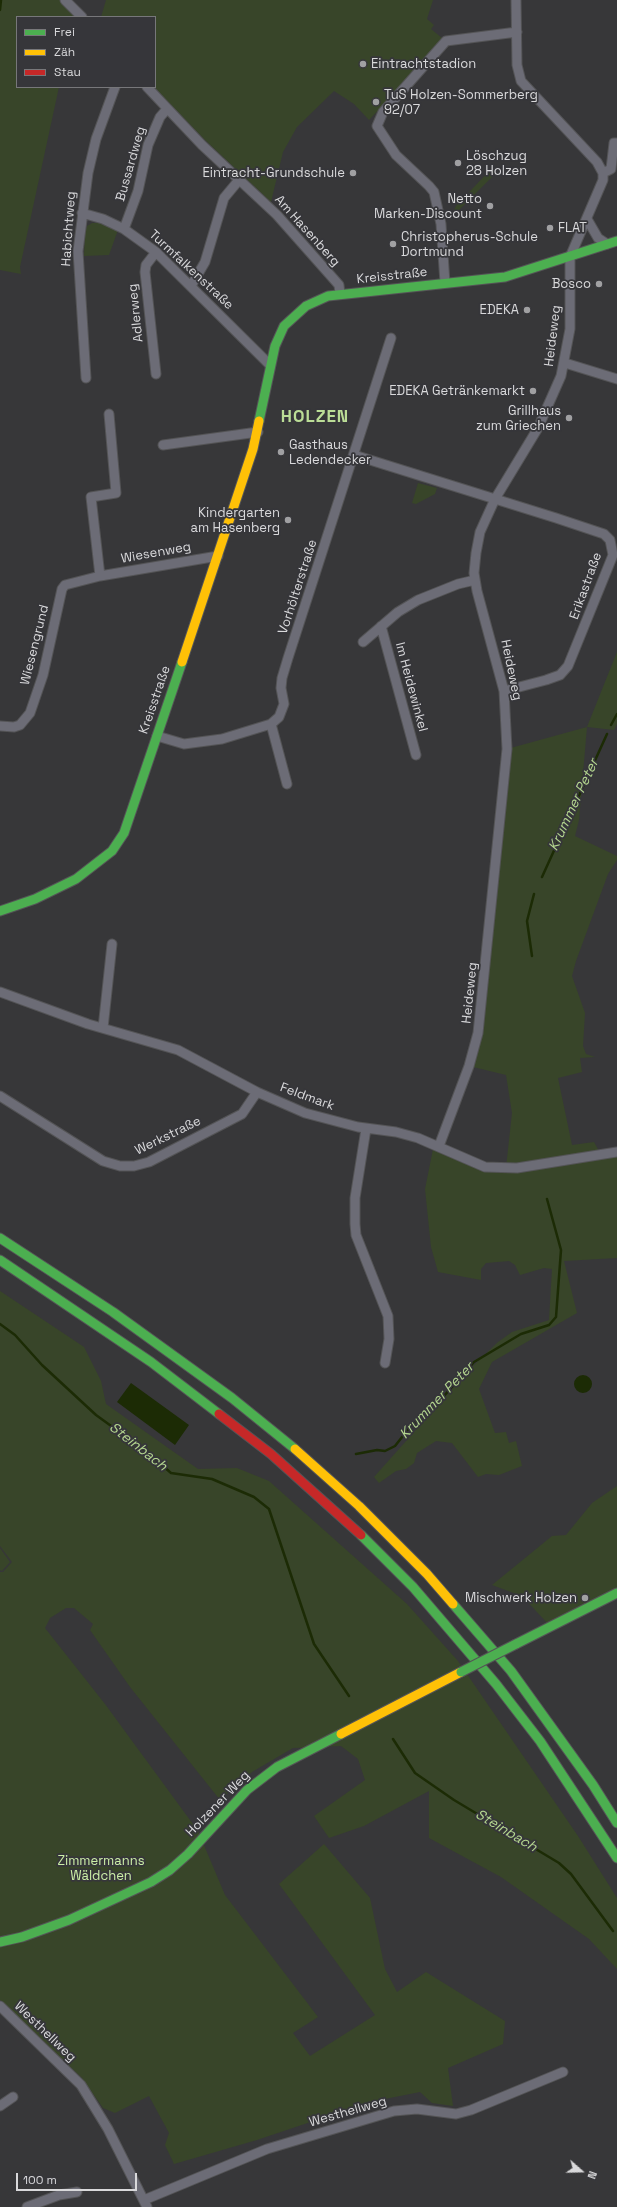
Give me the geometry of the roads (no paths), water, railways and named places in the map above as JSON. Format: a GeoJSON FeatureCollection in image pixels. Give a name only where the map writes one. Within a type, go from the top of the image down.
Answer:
{"type":"FeatureCollection","features":[{"type":"Feature","properties":{"kind":"main road","name":"Kreisstraße"},"geometry":{"type":"LineString","coordinates":[[0,911],[35,899],[76,879],[112,851],[126,829],[258,432],[270,365],[279,336],[290,319],[317,300],[340,294],[515,275],[617,241]]}},
{"type":"Feature","properties":{"kind":"main road"},"geometry":{"type":"LineString","coordinates":[[0,1238],[113,1312],[232,1398],[283,1439],[359,1506],[427,1574],[511,1671],[584,1772],[617,1823]]}},
{"type":"Feature","properties":{"kind":"main road"},"geometry":{"type":"LineString","coordinates":[[0,1260],[151,1362],[220,1414],[307,1484],[352,1526],[413,1586],[496,1684],[540,1741],[574,1790],[617,1858]]}},
{"type":"Feature","properties":{"kind":"main road","name":"Holzener Weg"},"geometry":{"type":"LineString","coordinates":[[0,1942],[22,1938],[69,1920],[150,1882],[170,1870],[188,1854],[246,1790],[277,1767],[617,1593]]}},
{"type":"Feature","properties":{"kind":"street"},"geometry":{"type":"LineString","coordinates":[[65,0],[81,16]]}},
{"type":"Feature","properties":{"kind":"street"},"geometry":{"type":"LineString","coordinates":[[516,0],[518,74],[521,81],[597,162],[603,173],[611,169],[614,142],[617,143]]}},
{"type":"Feature","properties":{"kind":"street"},"geometry":{"type":"LineString","coordinates":[[445,283],[444,250],[437,200],[429,186],[396,155],[383,138],[377,126],[383,112],[446,41],[517,32]]}},
{"type":"Feature","properties":{"kind":"street","name":"Habichtweg"},"geometry":{"type":"LineString","coordinates":[[86,378],[78,251],[88,173],[96,139],[114,88]]}},
{"type":"Feature","properties":{"kind":"street","name":"Am Hasenberg"},"geometry":{"type":"LineString","coordinates":[[148,88],[167,109],[239,180],[277,215],[339,285],[340,294]]}},
{"type":"Feature","properties":{"kind":"street","name":"Bussardweg"},"geometry":{"type":"LineString","coordinates":[[124,229],[138,190],[148,145],[160,117],[167,109]]}},
{"type":"Feature","properties":{"kind":"street","name":"Heideweg"},"geometry":{"type":"LineString","coordinates":[[439,1146],[470,1066],[478,1033],[483,1002],[507,749],[504,691],[475,580],[475,558],[479,535],[495,499],[546,412],[565,363],[571,316],[570,257],[602,186],[603,173]]}},
{"type":"Feature","properties":{"kind":"street"},"geometry":{"type":"LineString","coordinates":[[191,286],[205,262],[224,198],[239,180]]}},
{"type":"Feature","properties":{"kind":"street","name":"Turmfalkenstraße"},"geometry":{"type":"LineString","coordinates":[[82,213],[103,219],[124,229],[156,252],[270,365]]}},
{"type":"Feature","properties":{"kind":"street"},"geometry":{"type":"LineString","coordinates":[[587,219],[598,238],[607,244]]}},
{"type":"Feature","properties":{"kind":"street","name":"Adlerweg"},"geometry":{"type":"LineString","coordinates":[[156,252],[146,265],[145,272],[156,374]]}},
{"type":"Feature","properties":{"kind":"street","name":"Vorhölterstraße"},"geometry":{"type":"LineString","coordinates":[[271,724],[280,717],[283,710],[281,688],[282,678],[391,338]]}},
{"type":"Feature","properties":{"kind":"street"},"geometry":{"type":"LineString","coordinates":[[565,363],[617,379]]}},
{"type":"Feature","properties":{"kind":"street"},"geometry":{"type":"LineString","coordinates":[[100,576],[91,497],[116,493],[109,414]]}},
{"type":"Feature","properties":{"kind":"street"},"geometry":{"type":"LineString","coordinates":[[163,445],[258,432]]}},
{"type":"Feature","properties":{"kind":"street"},"geometry":{"type":"LineString","coordinates":[[354,455],[495,499]]}},
{"type":"Feature","properties":{"kind":"street","name":"Erikastraße"},"geometry":{"type":"LineString","coordinates":[[495,499],[604,534],[615,547],[598,596],[568,666],[560,675],[504,691]]}},
{"type":"Feature","properties":{"kind":"street","name":"Wiesenweg"},"geometry":{"type":"LineString","coordinates":[[100,576],[218,556]]}},
{"type":"Feature","properties":{"kind":"street","name":"Wiesengrund"},"geometry":{"type":"LineString","coordinates":[[0,726],[14,727],[20,725],[30,713],[43,675],[62,589],[71,582],[100,576]]}},
{"type":"Feature","properties":{"kind":"street"},"geometry":{"type":"LineString","coordinates":[[363,642],[380,626],[418,600],[458,584],[475,580]]}},
{"type":"Feature","properties":{"kind":"street","name":"Im Heidewinkel"},"geometry":{"type":"LineString","coordinates":[[380,626],[416,755]]}},
{"type":"Feature","properties":{"kind":"street"},"geometry":{"type":"LineString","coordinates":[[157,736],[184,744],[204,742],[222,740],[271,724],[287,784]]}},
{"type":"Feature","properties":{"kind":"street"},"geometry":{"type":"LineString","coordinates":[[103,1028],[112,944]]}},
{"type":"Feature","properties":{"kind":"street","name":"Feldmark"},"geometry":{"type":"LineString","coordinates":[[0,992],[103,1028],[178,1050],[257,1092],[305,1113],[366,1128],[396,1132],[439,1146],[476,1164],[506,1169],[617,1152]]}},
{"type":"Feature","properties":{"kind":"street","name":"Werkstraße"},"geometry":{"type":"LineString","coordinates":[[0,1096],[103,1161],[120,1166],[134,1166],[149,1162],[242,1114],[257,1092]]}},
{"type":"Feature","properties":{"kind":"street"},"geometry":{"type":"LineString","coordinates":[[366,1128],[355,1198],[354,1224],[356,1235],[388,1316],[389,1339],[385,1363]]}},
{"type":"Feature","properties":{"kind":"street","name":"Westhellweg"},"geometry":{"type":"LineString","coordinates":[[0,2006],[81,2085],[108,2129],[146,2204],[275,2147],[394,2111],[417,2109],[456,2114],[471,2110],[563,2072]]}},
{"type":"Feature","properties":{"kind":"street"},"geometry":{"type":"LineString","coordinates":[[0,2106],[13,2097]]}},
{"type":"Feature","properties":{"kind":"street"},"geometry":{"type":"LineString","coordinates":[[27,2207],[59,2195],[77,2192]]}},
{"type":"Feature","properties":{"kind":"waterway"},"geometry":{"type":"LineString","coordinates":[[0,10],[1,0]]}},
{"type":"Feature","properties":{"kind":"waterway","name":"Krummer Peter"},"geometry":{"type":"LineString","coordinates":[[611,725],[617,714]]}},
{"type":"Feature","properties":{"kind":"waterway","name":"Krummer Peter"},"geometry":{"type":"LineString","coordinates":[[542,877],[607,734]]}},
{"type":"Feature","properties":{"kind":"waterway","name":"Krummer Peter"},"geometry":{"type":"LineString","coordinates":[[532,956],[527,921],[534,894]]}},
{"type":"Feature","properties":{"kind":"waterway","name":"Krummer Peter"},"geometry":{"type":"LineString","coordinates":[[356,1454],[377,1450],[385,1451],[395,1446],[410,1427],[436,1405],[474,1362],[521,1334],[549,1325],[556,1317],[561,1250],[547,1199]]}},
{"type":"Feature","properties":{"kind":"waterway","name":"Steinbach"},"geometry":{"type":"LineString","coordinates":[[0,1324],[15,1335],[42,1365],[96,1415],[147,1452],[171,1473],[212,1479],[254,1497],[269,1509],[314,1644],[349,1696]]}},
{"type":"Feature","properties":{"kind":"waterway","name":"Steinbach"},"geometry":{"type":"LineString","coordinates":[[393,1739],[415,1773],[454,1800],[559,1863],[571,1874],[613,1931]]}},
{"type":"Feature","properties":{"kind":"place","name":"Eintrachtstadion"},"geometry":{"type":"Point","coordinates":[363,64]}},
{"type":"Feature","properties":{"kind":"place","name":"TuS Holzen-Sommerberg 92/07"},"geometry":{"type":"Point","coordinates":[376,102]}},
{"type":"Feature","properties":{"kind":"place","name":"Löschzug 28 Holzen"},"geometry":{"type":"Point","coordinates":[458,163]}},
{"type":"Feature","properties":{"kind":"place","name":"Eintracht-Grundschule"},"geometry":{"type":"Point","coordinates":[353,173]}},
{"type":"Feature","properties":{"kind":"place","name":"Netto Marken-Discount"},"geometry":{"type":"Point","coordinates":[490,206]}},
{"type":"Feature","properties":{"kind":"place","name":"FLAT"},"geometry":{"type":"Point","coordinates":[550,228]}},
{"type":"Feature","properties":{"kind":"place","name":"Christopherus-Schule Dortmund"},"geometry":{"type":"Point","coordinates":[393,244]}},
{"type":"Feature","properties":{"kind":"place","name":"Bosco"},"geometry":{"type":"Point","coordinates":[599,284]}},
{"type":"Feature","properties":{"kind":"place","name":"EDEKA"},"geometry":{"type":"Point","coordinates":[527,310]}},
{"type":"Feature","properties":{"kind":"place","name":"EDEKA Getränkemarkt"},"geometry":{"type":"Point","coordinates":[533,391]}},
{"type":"Feature","properties":{"kind":"place","name":"Grillhaus zum Griechen"},"geometry":{"type":"Point","coordinates":[569,418]}},
{"type":"Feature","properties":{"kind":"place","name":"Gasthaus Ledendecker"},"geometry":{"type":"Point","coordinates":[281,452]}},
{"type":"Feature","properties":{"kind":"place","name":"Kindergarten am Hasenberg"},"geometry":{"type":"Point","coordinates":[288,520]}},
{"type":"Feature","properties":{"kind":"place","name":"Mischwerk Holzen"},"geometry":{"type":"Point","coordinates":[585,1598]}},
{"type":"Feature","properties":{"kind":"district","name":"HOLZEN"},"geometry":{"type":"Point","coordinates":[315,417]}},
{"type":"Feature","properties":{"kind":"park label","name":"Zimmermanns Wäldchen"},"geometry":{"type":"Point","coordinates":[101,1868]}}]}
